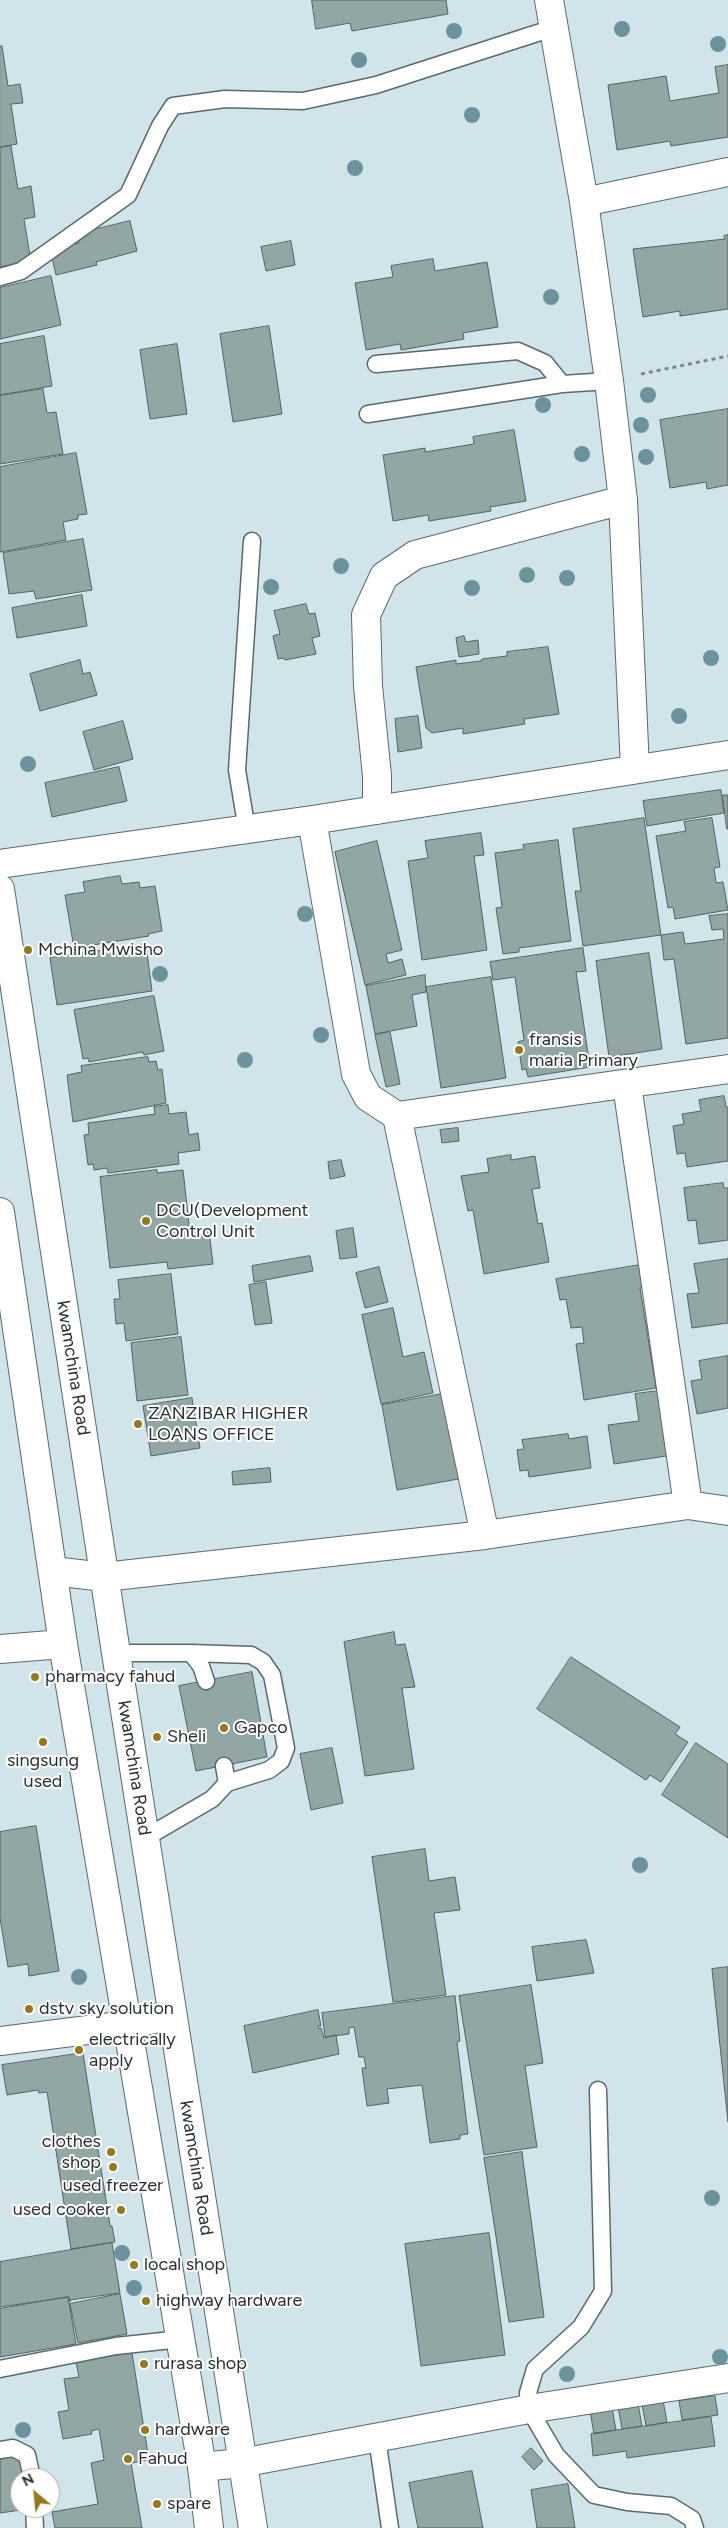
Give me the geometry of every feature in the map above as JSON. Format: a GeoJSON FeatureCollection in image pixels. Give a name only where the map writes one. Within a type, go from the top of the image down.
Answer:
{"type":"FeatureCollection","features":[{"type":"Feature","properties":{"kind":"street"},"geometry":{"type":"LineString","coordinates":[[549,0],[584,202],[609,381],[623,500],[635,769]]}},
{"type":"Feature","properties":{"kind":"street"},"geometry":{"type":"LineString","coordinates":[[584,202],[728,172]]}},
{"type":"Feature","properties":{"kind":"street"},"geometry":{"type":"LineString","coordinates":[[377,810],[377,776],[368,686],[366,615],[384,576],[415,555],[623,500]]}},
{"type":"Feature","properties":{"kind":"street"},"geometry":{"type":"LineString","coordinates":[[0,864],[248,830],[728,755]]}},
{"type":"Feature","properties":{"kind":"street"},"geometry":{"type":"LineString","coordinates":[[312,820],[356,1074],[368,1097],[397,1116],[627,1085],[728,1069]]}},
{"type":"Feature","properties":{"kind":"street","name":"kwamchina Road"},"geometry":{"type":"LineString","coordinates":[[0,889],[104,1577],[241,2464],[253,2528]]}},
{"type":"Feature","properties":{"kind":"street"},"geometry":{"type":"LineString","coordinates":[[627,1085],[688,1505]]}},
{"type":"Feature","properties":{"kind":"street"},"geometry":{"type":"LineString","coordinates":[[397,1116],[485,1535]]}},
{"type":"Feature","properties":{"kind":"street"},"geometry":{"type":"LineString","coordinates":[[0,1212],[63,1644],[181,2339],[202,2467],[209,2528]]}},
{"type":"Feature","properties":{"kind":"street"},"geometry":{"type":"LineString","coordinates":[[53,1571],[104,1577],[485,1535],[688,1505],[728,1511]]}},
{"type":"Feature","properties":{"kind":"street"},"geometry":{"type":"LineString","coordinates":[[0,1649],[63,1644]]}},
{"type":"Feature","properties":{"kind":"street"},"geometry":{"type":"LineString","coordinates":[[0,2041],[127,2025],[172,2016]]}},
{"type":"Feature","properties":{"kind":"street"},"geometry":{"type":"LineString","coordinates":[[202,2467],[241,2464],[529,2409],[728,2378]]}},
{"type":"Feature","properties":{"kind":"lane"},"geometry":{"type":"LineString","coordinates":[[0,277],[21,271],[128,194],[160,126],[173,106],[225,99],[303,100],[376,85],[554,28]]}},
{"type":"Feature","properties":{"kind":"lane"},"geometry":{"type":"LineString","coordinates":[[376,364],[518,351],[545,363],[562,384]]}},
{"type":"Feature","properties":{"kind":"lane"},"geometry":{"type":"LineString","coordinates":[[368,414],[562,384],[609,381]]}},
{"type":"Feature","properties":{"kind":"lane"},"geometry":{"type":"LineString","coordinates":[[248,830],[238,770],[252,541]]}},
{"type":"Feature","properties":{"kind":"lane"},"geometry":{"type":"LineString","coordinates":[[116,1653],[251,1655],[263,1662],[272,1675],[286,1748],[281,1761],[269,1770],[228,1783],[212,1799],[145,1838]]}},
{"type":"Feature","properties":{"kind":"lane"},"geometry":{"type":"LineString","coordinates":[[191,1653],[201,1666],[206,1681]]}},
{"type":"Feature","properties":{"kind":"lane"},"geometry":{"type":"LineString","coordinates":[[224,1766],[228,1783]]}},
{"type":"Feature","properties":{"kind":"lane"},"geometry":{"type":"LineString","coordinates":[[598,2090],[603,2291],[581,2327],[535,2369],[528,2393],[529,2409],[556,2455],[594,2495],[627,2502],[671,2506],[692,2519],[695,2528]]}},
{"type":"Feature","properties":{"kind":"lane"},"geometry":{"type":"LineString","coordinates":[[0,2369],[116,2346],[181,2339]]}},
{"type":"Feature","properties":{"kind":"lane"},"geometry":{"type":"LineString","coordinates":[[376,2438],[390,2528]]}},
{"type":"Feature","properties":{"kind":"lane"},"geometry":{"type":"LineString","coordinates":[[0,2450],[13,2448],[27,2455],[30,2468]]}},
{"type":"Feature","properties":{"kind":"path"},"geometry":{"type":"LineString","coordinates":[[609,381],[728,356]]}},
{"type":"Feature","properties":{"kind":"building"},"geometry":{"type":"Polygon","coordinates":[[[312,0],[446,0],[448,14],[352,31],[350,23],[316,29],[312,0]]]}},
{"type":"Feature","properties":{"kind":"building"},"geometry":{"type":"Polygon","coordinates":[[[0,46],[2,46],[8,86],[20,84],[23,103],[11,104],[17,144],[0,147],[0,46]]]}},
{"type":"Feature","properties":{"kind":"building"},"geometry":{"type":"Polygon","coordinates":[[[728,65],[728,137],[671,146],[670,141],[617,150],[608,85],[666,76],[670,101],[719,93],[715,67],[728,65]]]}},
{"type":"Feature","properties":{"kind":"building"},"geometry":{"type":"Polygon","coordinates":[[[11,146],[18,189],[31,186],[35,217],[24,219],[31,262],[0,267],[0,148],[11,146]]]}},
{"type":"Feature","properties":{"kind":"building"},"geometry":{"type":"Polygon","coordinates":[[[130,221],[137,251],[96,262],[97,265],[56,275],[50,249],[79,243],[77,234],[130,221]]]}},
{"type":"Feature","properties":{"kind":"building"},"geometry":{"type":"Polygon","coordinates":[[[728,235],[728,309],[680,316],[680,311],[643,317],[633,249],[725,239],[724,236],[728,235]]]}},
{"type":"Feature","properties":{"kind":"building"},"geometry":{"type":"Polygon","coordinates":[[[291,241],[295,265],[266,271],[261,247],[291,241]]]}},
{"type":"Feature","properties":{"kind":"building"},"geometry":{"type":"Polygon","coordinates":[[[433,259],[435,271],[487,262],[498,327],[463,333],[464,339],[401,350],[400,344],[366,350],[355,283],[393,277],[391,266],[433,259]]]}},
{"type":"Feature","properties":{"kind":"building"},"geometry":{"type":"Polygon","coordinates":[[[51,276],[61,325],[0,339],[0,288],[51,276]]]}},
{"type":"Feature","properties":{"kind":"building"},"geometry":{"type":"Polygon","coordinates":[[[269,326],[282,414],[233,422],[220,334],[269,326]]]}},
{"type":"Feature","properties":{"kind":"building"},"geometry":{"type":"Polygon","coordinates":[[[44,336],[52,386],[0,395],[0,344],[44,336]]]}},
{"type":"Feature","properties":{"kind":"building"},"geometry":{"type":"Polygon","coordinates":[[[177,344],[187,414],[150,419],[140,350],[177,344]]]}},
{"type":"Feature","properties":{"kind":"building"},"geometry":{"type":"Polygon","coordinates":[[[43,389],[47,413],[56,412],[63,454],[0,464],[0,396],[43,389]]]}},
{"type":"Feature","properties":{"kind":"building"},"geometry":{"type":"Polygon","coordinates":[[[728,409],[728,485],[707,489],[706,482],[670,488],[660,420],[728,409]]]}},
{"type":"Feature","properties":{"kind":"building"},"geometry":{"type":"Polygon","coordinates":[[[514,430],[526,501],[490,507],[491,511],[429,521],[428,515],[393,521],[383,455],[425,448],[425,452],[474,444],[473,437],[514,430]]]}},
{"type":"Feature","properties":{"kind":"building"},"geometry":{"type":"Polygon","coordinates":[[[76,453],[87,514],[78,515],[78,519],[63,522],[66,540],[0,552],[0,467],[76,453]]]}},
{"type":"Feature","properties":{"kind":"building"},"geometry":{"type":"Polygon","coordinates":[[[83,539],[92,590],[36,599],[34,591],[9,594],[3,553],[83,539]]]}},
{"type":"Feature","properties":{"kind":"building"},"geometry":{"type":"Polygon","coordinates":[[[82,595],[87,626],[17,638],[12,608],[82,595]]]}},
{"type":"Feature","properties":{"kind":"building"},"geometry":{"type":"Polygon","coordinates":[[[306,604],[309,614],[315,613],[320,636],[312,638],[316,654],[285,660],[284,658],[278,659],[273,636],[280,634],[274,611],[306,604]]]}},
{"type":"Feature","properties":{"kind":"building"},"geometry":{"type":"Polygon","coordinates":[[[464,636],[466,642],[478,640],[479,654],[459,657],[456,638],[464,636]]]}},
{"type":"Feature","properties":{"kind":"building"},"geometry":{"type":"Polygon","coordinates":[[[548,647],[559,714],[524,719],[525,724],[463,734],[463,728],[432,733],[426,728],[416,667],[456,660],[456,664],[481,661],[482,659],[507,656],[507,652],[548,647]]]}},
{"type":"Feature","properties":{"kind":"building"},"geometry":{"type":"Polygon","coordinates":[[[80,660],[83,674],[90,672],[97,695],[40,711],[30,674],[80,660]]]}},
{"type":"Feature","properties":{"kind":"building"},"geometry":{"type":"Polygon","coordinates":[[[418,716],[422,748],[398,752],[395,719],[418,716]]]}},
{"type":"Feature","properties":{"kind":"building"},"geometry":{"type":"Polygon","coordinates":[[[123,721],[133,759],[94,770],[83,732],[123,721]]]}},
{"type":"Feature","properties":{"kind":"building"},"geometry":{"type":"Polygon","coordinates":[[[119,767],[127,801],[52,817],[45,783],[119,767]]]}},
{"type":"Feature","properties":{"kind":"building"},"geometry":{"type":"Polygon","coordinates":[[[721,790],[724,813],[647,826],[643,801],[721,790]]]}},
{"type":"Feature","properties":{"kind":"building"},"geometry":{"type":"Polygon","coordinates":[[[723,795],[728,795],[728,829],[727,829],[723,795]]]}},
{"type":"Feature","properties":{"kind":"building"},"geometry":{"type":"Polygon","coordinates":[[[644,818],[661,935],[583,946],[575,891],[581,891],[573,829],[644,818]]]}},
{"type":"Feature","properties":{"kind":"building"},"geometry":{"type":"Polygon","coordinates":[[[712,818],[720,867],[714,868],[716,883],[723,882],[728,910],[675,919],[673,907],[668,908],[656,836],[686,831],[684,822],[712,818]]]}},
{"type":"Feature","properties":{"kind":"building"},"geometry":{"type":"Polygon","coordinates":[[[481,833],[484,855],[474,856],[487,950],[422,960],[408,861],[428,858],[425,841],[481,833]]]}},
{"type":"Feature","properties":{"kind":"building"},"geometry":{"type":"Polygon","coordinates":[[[558,840],[571,941],[519,948],[519,952],[503,954],[496,908],[502,907],[495,853],[524,849],[523,845],[558,840]]]}},
{"type":"Feature","properties":{"kind":"building"},"geometry":{"type":"Polygon","coordinates":[[[377,841],[402,950],[386,954],[388,963],[402,959],[406,975],[365,985],[335,852],[377,841]]]}},
{"type":"Feature","properties":{"kind":"building"},"geometry":{"type":"Polygon","coordinates":[[[120,876],[122,884],[139,882],[140,888],[155,886],[162,931],[148,934],[149,936],[74,948],[65,895],[85,892],[83,882],[120,876]]]}},
{"type":"Feature","properties":{"kind":"building"},"geometry":{"type":"Polygon","coordinates":[[[728,914],[728,1038],[686,1044],[674,959],[664,960],[661,935],[683,932],[685,944],[724,939],[723,929],[712,930],[709,916],[728,914]]]}},
{"type":"Feature","properties":{"kind":"building"},"geometry":{"type":"Polygon","coordinates":[[[146,944],[152,991],[57,1005],[50,958],[146,944]]]}},
{"type":"Feature","properties":{"kind":"building"},"geometry":{"type":"Polygon","coordinates":[[[583,948],[586,971],[576,972],[590,1067],[528,1077],[526,1069],[522,1070],[518,1042],[524,1040],[515,977],[493,980],[490,962],[583,948]]]}},
{"type":"Feature","properties":{"kind":"building"},"geometry":{"type":"Polygon","coordinates":[[[649,953],[662,1049],[609,1057],[596,961],[649,953]]]}},
{"type":"Feature","properties":{"kind":"building"},"geometry":{"type":"Polygon","coordinates":[[[425,975],[426,992],[412,995],[417,1026],[375,1034],[366,986],[425,975]]]}},
{"type":"Feature","properties":{"kind":"building"},"geometry":{"type":"Polygon","coordinates":[[[491,977],[506,1078],[441,1088],[426,987],[491,977]]]}},
{"type":"Feature","properties":{"kind":"building"},"geometry":{"type":"Polygon","coordinates":[[[154,996],[164,1051],[144,1055],[143,1052],[89,1062],[88,1058],[83,1059],[74,1010],[154,996]]]}},
{"type":"Feature","properties":{"kind":"building"},"geometry":{"type":"Polygon","coordinates":[[[390,1032],[400,1084],[386,1087],[375,1035],[390,1032]]]}},
{"type":"Feature","properties":{"kind":"building"},"geometry":{"type":"Polygon","coordinates":[[[148,1057],[149,1062],[156,1061],[158,1070],[162,1069],[166,1103],[73,1122],[67,1075],[82,1072],[81,1066],[148,1057]]]}},
{"type":"Feature","properties":{"kind":"building"},"geometry":{"type":"Polygon","coordinates":[[[724,1096],[726,1107],[728,1107],[728,1161],[687,1167],[685,1153],[677,1154],[673,1126],[684,1124],[682,1114],[701,1111],[699,1100],[724,1096]]]}},
{"type":"Feature","properties":{"kind":"building"},"geometry":{"type":"Polygon","coordinates":[[[168,1105],[169,1114],[186,1112],[189,1135],[198,1133],[200,1150],[178,1153],[179,1164],[108,1173],[107,1168],[94,1170],[93,1164],[88,1165],[84,1135],[89,1134],[88,1123],[155,1114],[154,1107],[168,1105]]]}},
{"type":"Feature","properties":{"kind":"building"},"geometry":{"type":"Polygon","coordinates":[[[458,1128],[459,1141],[442,1143],[440,1130],[458,1128]]]}},
{"type":"Feature","properties":{"kind":"building"},"geometry":{"type":"Polygon","coordinates":[[[511,1155],[511,1160],[535,1156],[540,1188],[532,1189],[538,1224],[542,1223],[549,1262],[484,1274],[473,1210],[468,1211],[461,1176],[489,1172],[487,1159],[511,1155]]]}},
{"type":"Feature","properties":{"kind":"building"},"geometry":{"type":"Polygon","coordinates":[[[341,1160],[345,1176],[330,1179],[328,1162],[341,1160]]]}},
{"type":"Feature","properties":{"kind":"building"},"geometry":{"type":"Polygon","coordinates":[[[157,1170],[157,1173],[183,1170],[190,1233],[209,1231],[213,1264],[168,1269],[167,1262],[110,1268],[100,1177],[157,1170]]]}},
{"type":"Feature","properties":{"kind":"building"},"geometry":{"type":"Polygon","coordinates":[[[723,1183],[724,1188],[728,1188],[728,1240],[699,1244],[696,1220],[688,1221],[684,1188],[723,1183]]]}},
{"type":"Feature","properties":{"kind":"building"},"geometry":{"type":"Polygon","coordinates":[[[353,1228],[357,1257],[340,1259],[336,1231],[353,1228]]]}},
{"type":"Feature","properties":{"kind":"building"},"geometry":{"type":"Polygon","coordinates":[[[310,1256],[313,1271],[254,1282],[252,1266],[310,1256]]]}},
{"type":"Feature","properties":{"kind":"building"},"geometry":{"type":"Polygon","coordinates":[[[728,1259],[728,1323],[692,1328],[687,1294],[699,1293],[694,1264],[728,1259]]]}},
{"type":"Feature","properties":{"kind":"building"},"geometry":{"type":"Polygon","coordinates":[[[646,1264],[650,1286],[640,1288],[656,1388],[584,1400],[576,1344],[584,1343],[582,1327],[571,1328],[566,1299],[560,1300],[556,1279],[646,1264]]]}},
{"type":"Feature","properties":{"kind":"building"},"geometry":{"type":"Polygon","coordinates":[[[379,1267],[388,1302],[365,1308],[356,1273],[379,1267]]]}},
{"type":"Feature","properties":{"kind":"building"},"geometry":{"type":"Polygon","coordinates":[[[171,1274],[178,1334],[126,1341],[124,1323],[116,1324],[114,1299],[120,1299],[118,1280],[171,1274]]]}},
{"type":"Feature","properties":{"kind":"building"},"geometry":{"type":"Polygon","coordinates":[[[266,1282],[272,1323],[255,1325],[249,1285],[266,1282]]]}},
{"type":"Feature","properties":{"kind":"building"},"geometry":{"type":"Polygon","coordinates":[[[393,1308],[403,1357],[424,1352],[433,1393],[381,1404],[362,1315],[393,1308]]]}},
{"type":"Feature","properties":{"kind":"building"},"geometry":{"type":"Polygon","coordinates":[[[181,1337],[188,1395],[137,1401],[131,1343],[181,1337]]]}},
{"type":"Feature","properties":{"kind":"building"},"geometry":{"type":"Polygon","coordinates":[[[728,1356],[728,1408],[697,1414],[691,1381],[702,1379],[699,1361],[728,1356]]]}},
{"type":"Feature","properties":{"kind":"building"},"geometry":{"type":"Polygon","coordinates":[[[666,1390],[679,1454],[614,1464],[608,1425],[639,1421],[635,1394],[666,1390]]]}},
{"type":"Feature","properties":{"kind":"building"},"geometry":{"type":"Polygon","coordinates":[[[448,1393],[464,1478],[397,1490],[382,1405],[448,1393]]]}},
{"type":"Feature","properties":{"kind":"building"},"geometry":{"type":"Polygon","coordinates":[[[192,1398],[200,1448],[151,1456],[143,1406],[192,1398]]]}},
{"type":"Feature","properties":{"kind":"building"},"geometry":{"type":"Polygon","coordinates":[[[568,1434],[569,1439],[587,1436],[591,1468],[529,1477],[528,1470],[520,1471],[517,1450],[524,1449],[522,1440],[568,1434]]]}},
{"type":"Feature","properties":{"kind":"building"},"geometry":{"type":"Polygon","coordinates":[[[270,1468],[271,1482],[233,1485],[232,1472],[270,1468]]]}},
{"type":"Feature","properties":{"kind":"building"},"geometry":{"type":"Polygon","coordinates":[[[394,1632],[396,1645],[405,1644],[415,1687],[402,1688],[414,1769],[365,1776],[344,1642],[394,1632]]]}},
{"type":"Feature","properties":{"kind":"building"},"geometry":{"type":"Polygon","coordinates":[[[571,1657],[680,1727],[675,1734],[688,1742],[661,1782],[650,1775],[646,1780],[537,1709],[571,1657]]]}},
{"type":"Feature","properties":{"kind":"building"},"geometry":{"type":"Polygon","coordinates":[[[252,1672],[267,1757],[196,1771],[179,1686],[252,1672]]]}},
{"type":"Feature","properties":{"kind":"building"},"geometry":{"type":"Polygon","coordinates":[[[696,1743],[728,1764],[728,1838],[662,1795],[696,1743]]]}},
{"type":"Feature","properties":{"kind":"building"},"geometry":{"type":"Polygon","coordinates":[[[332,1748],[343,1803],[311,1810],[300,1754],[332,1748]]]}},
{"type":"Feature","properties":{"kind":"building"},"geometry":{"type":"Polygon","coordinates":[[[36,1826],[59,1971],[29,1976],[28,1964],[8,1967],[0,1918],[0,1832],[36,1826]]]}},
{"type":"Feature","properties":{"kind":"building"},"geometry":{"type":"Polygon","coordinates":[[[425,1849],[429,1881],[455,1877],[460,1910],[434,1913],[446,1995],[393,2002],[372,1857],[425,1849]]]}},
{"type":"Feature","properties":{"kind":"building"},"geometry":{"type":"Polygon","coordinates":[[[586,1940],[594,1973],[537,1981],[532,1947],[586,1940]]]}},
{"type":"Feature","properties":{"kind":"building"},"geometry":{"type":"Polygon","coordinates":[[[728,1967],[728,2122],[712,1969],[728,1967]]]}},
{"type":"Feature","properties":{"kind":"building"},"geometry":{"type":"Polygon","coordinates":[[[531,1985],[543,2063],[525,2066],[537,2147],[484,2155],[459,1996],[531,1985]]]}},
{"type":"Feature","properties":{"kind":"building"},"geometry":{"type":"Polygon","coordinates":[[[455,1996],[460,2041],[457,2042],[468,2134],[460,2135],[460,2139],[430,2143],[422,2085],[387,2089],[389,2103],[367,2106],[362,2068],[366,2068],[364,2057],[359,2057],[354,2027],[349,2028],[349,2034],[325,2037],[322,2013],[455,1996]]]}},
{"type":"Feature","properties":{"kind":"building"},"geometry":{"type":"Polygon","coordinates":[[[318,2010],[321,2026],[318,2026],[319,2029],[321,2028],[324,2038],[336,2035],[339,2054],[253,2073],[244,2026],[318,2010]]]}},
{"type":"Feature","properties":{"kind":"building"},"geometry":{"type":"Polygon","coordinates":[[[83,2053],[110,2226],[112,2226],[115,2242],[71,2249],[47,2092],[39,2093],[38,2090],[7,2095],[2,2065],[83,2053]]]}},
{"type":"Feature","properties":{"kind":"building"},"geometry":{"type":"Polygon","coordinates":[[[522,2152],[544,2317],[509,2322],[484,2158],[522,2152]]]}},
{"type":"Feature","properties":{"kind":"building"},"geometry":{"type":"Polygon","coordinates":[[[489,2233],[505,2355],[421,2366],[405,2244],[489,2233]]]}},
{"type":"Feature","properties":{"kind":"building"},"geometry":{"type":"Polygon","coordinates":[[[112,2243],[120,2293],[70,2300],[70,2302],[69,2297],[0,2307],[0,2262],[112,2243]]]}},
{"type":"Feature","properties":{"kind":"building"},"geometry":{"type":"Polygon","coordinates":[[[120,2294],[127,2334],[78,2343],[70,2304],[120,2294]]]}},
{"type":"Feature","properties":{"kind":"building"},"geometry":{"type":"Polygon","coordinates":[[[68,2297],[76,2344],[0,2357],[0,2309],[68,2297]]]}},
{"type":"Feature","properties":{"kind":"building"},"geometry":{"type":"Polygon","coordinates":[[[132,2353],[149,2460],[131,2463],[142,2528],[55,2528],[53,2518],[60,2518],[60,2511],[98,2504],[91,2463],[104,2460],[99,2429],[91,2431],[92,2434],[63,2439],[58,2412],[69,2410],[64,2379],[79,2377],[76,2362],[132,2353]]]}},
{"type":"Feature","properties":{"kind":"building"},"geometry":{"type":"Polygon","coordinates":[[[662,2395],[667,2422],[646,2426],[641,2399],[662,2395]]]}},
{"type":"Feature","properties":{"kind":"building"},"geometry":{"type":"Polygon","coordinates":[[[715,2396],[718,2415],[682,2420],[679,2401],[715,2396]]]}},
{"type":"Feature","properties":{"kind":"building"},"geometry":{"type":"Polygon","coordinates":[[[637,2398],[642,2426],[622,2429],[617,2401],[637,2398]]]}},
{"type":"Feature","properties":{"kind":"building"},"geometry":{"type":"Polygon","coordinates":[[[611,2402],[616,2430],[594,2434],[589,2405],[611,2402]]]}},
{"type":"Feature","properties":{"kind":"building"},"geometry":{"type":"Polygon","coordinates":[[[711,2417],[715,2446],[627,2458],[626,2451],[593,2456],[591,2434],[711,2417]]]}},
{"type":"Feature","properties":{"kind":"building"},"geometry":{"type":"Polygon","coordinates":[[[531,2448],[543,2461],[534,2470],[522,2457],[531,2448]]]}},
{"type":"Feature","properties":{"kind":"building"},"geometry":{"type":"Polygon","coordinates":[[[20,2456],[22,2468],[10,2468],[10,2512],[0,2513],[0,2459],[20,2456]]]}},
{"type":"Feature","properties":{"kind":"building"},"geometry":{"type":"Polygon","coordinates":[[[472,2471],[483,2528],[418,2528],[409,2483],[472,2471]]]}},
{"type":"Feature","properties":{"kind":"building"},"geometry":{"type":"Polygon","coordinates":[[[568,2484],[575,2528],[537,2528],[531,2490],[568,2484]]]}},
{"type":"Feature","properties":{"kind":"place","name":"Mchina Mwisho"},"geometry":{"type":"Point","coordinates":[28,950]}},
{"type":"Feature","properties":{"kind":"place","name":"fransis maria Primary"},"geometry":{"type":"Point","coordinates":[519,1050]}},
{"type":"Feature","properties":{"kind":"place","name":"DCU(Development Control Unit"},"geometry":{"type":"Point","coordinates":[146,1221]}},
{"type":"Feature","properties":{"kind":"place","name":"ZANZIBAR HIGHER LOANS OFFICE"},"geometry":{"type":"Point","coordinates":[138,1424]}},
{"type":"Feature","properties":{"kind":"place","name":"pharmacy fahud"},"geometry":{"type":"Point","coordinates":[35,1677]}},
{"type":"Feature","properties":{"kind":"place","name":"Gapco"},"geometry":{"type":"Point","coordinates":[224,1728]}},
{"type":"Feature","properties":{"kind":"place","name":"Sheli"},"geometry":{"type":"Point","coordinates":[157,1737]}},
{"type":"Feature","properties":{"kind":"place","name":"singsung used"},"geometry":{"type":"Point","coordinates":[43,1742]}},
{"type":"Feature","properties":{"kind":"place","name":"dstv sky solution"},"geometry":{"type":"Point","coordinates":[29,2009]}},
{"type":"Feature","properties":{"kind":"place","name":"electrically apply"},"geometry":{"type":"Point","coordinates":[79,2050]}},
{"type":"Feature","properties":{"kind":"place","name":"clothes shop"},"geometry":{"type":"Point","coordinates":[111,2152]}},
{"type":"Feature","properties":{"kind":"place","name":"used freezer"},"geometry":{"type":"Point","coordinates":[113,2167]}},
{"type":"Feature","properties":{"kind":"place","name":"used cooker"},"geometry":{"type":"Point","coordinates":[121,2210]}},
{"type":"Feature","properties":{"kind":"place","name":"local shop"},"geometry":{"type":"Point","coordinates":[134,2265]}},
{"type":"Feature","properties":{"kind":"place","name":"highway hardware"},"geometry":{"type":"Point","coordinates":[146,2301]}},
{"type":"Feature","properties":{"kind":"place","name":"rurasa shop"},"geometry":{"type":"Point","coordinates":[144,2364]}},
{"type":"Feature","properties":{"kind":"place","name":"hardware"},"geometry":{"type":"Point","coordinates":[145,2430]}},
{"type":"Feature","properties":{"kind":"place","name":"Fahud"},"geometry":{"type":"Point","coordinates":[128,2459]}},
{"type":"Feature","properties":{"kind":"place","name":"spare"},"geometry":{"type":"Point","coordinates":[157,2504]}}]}
